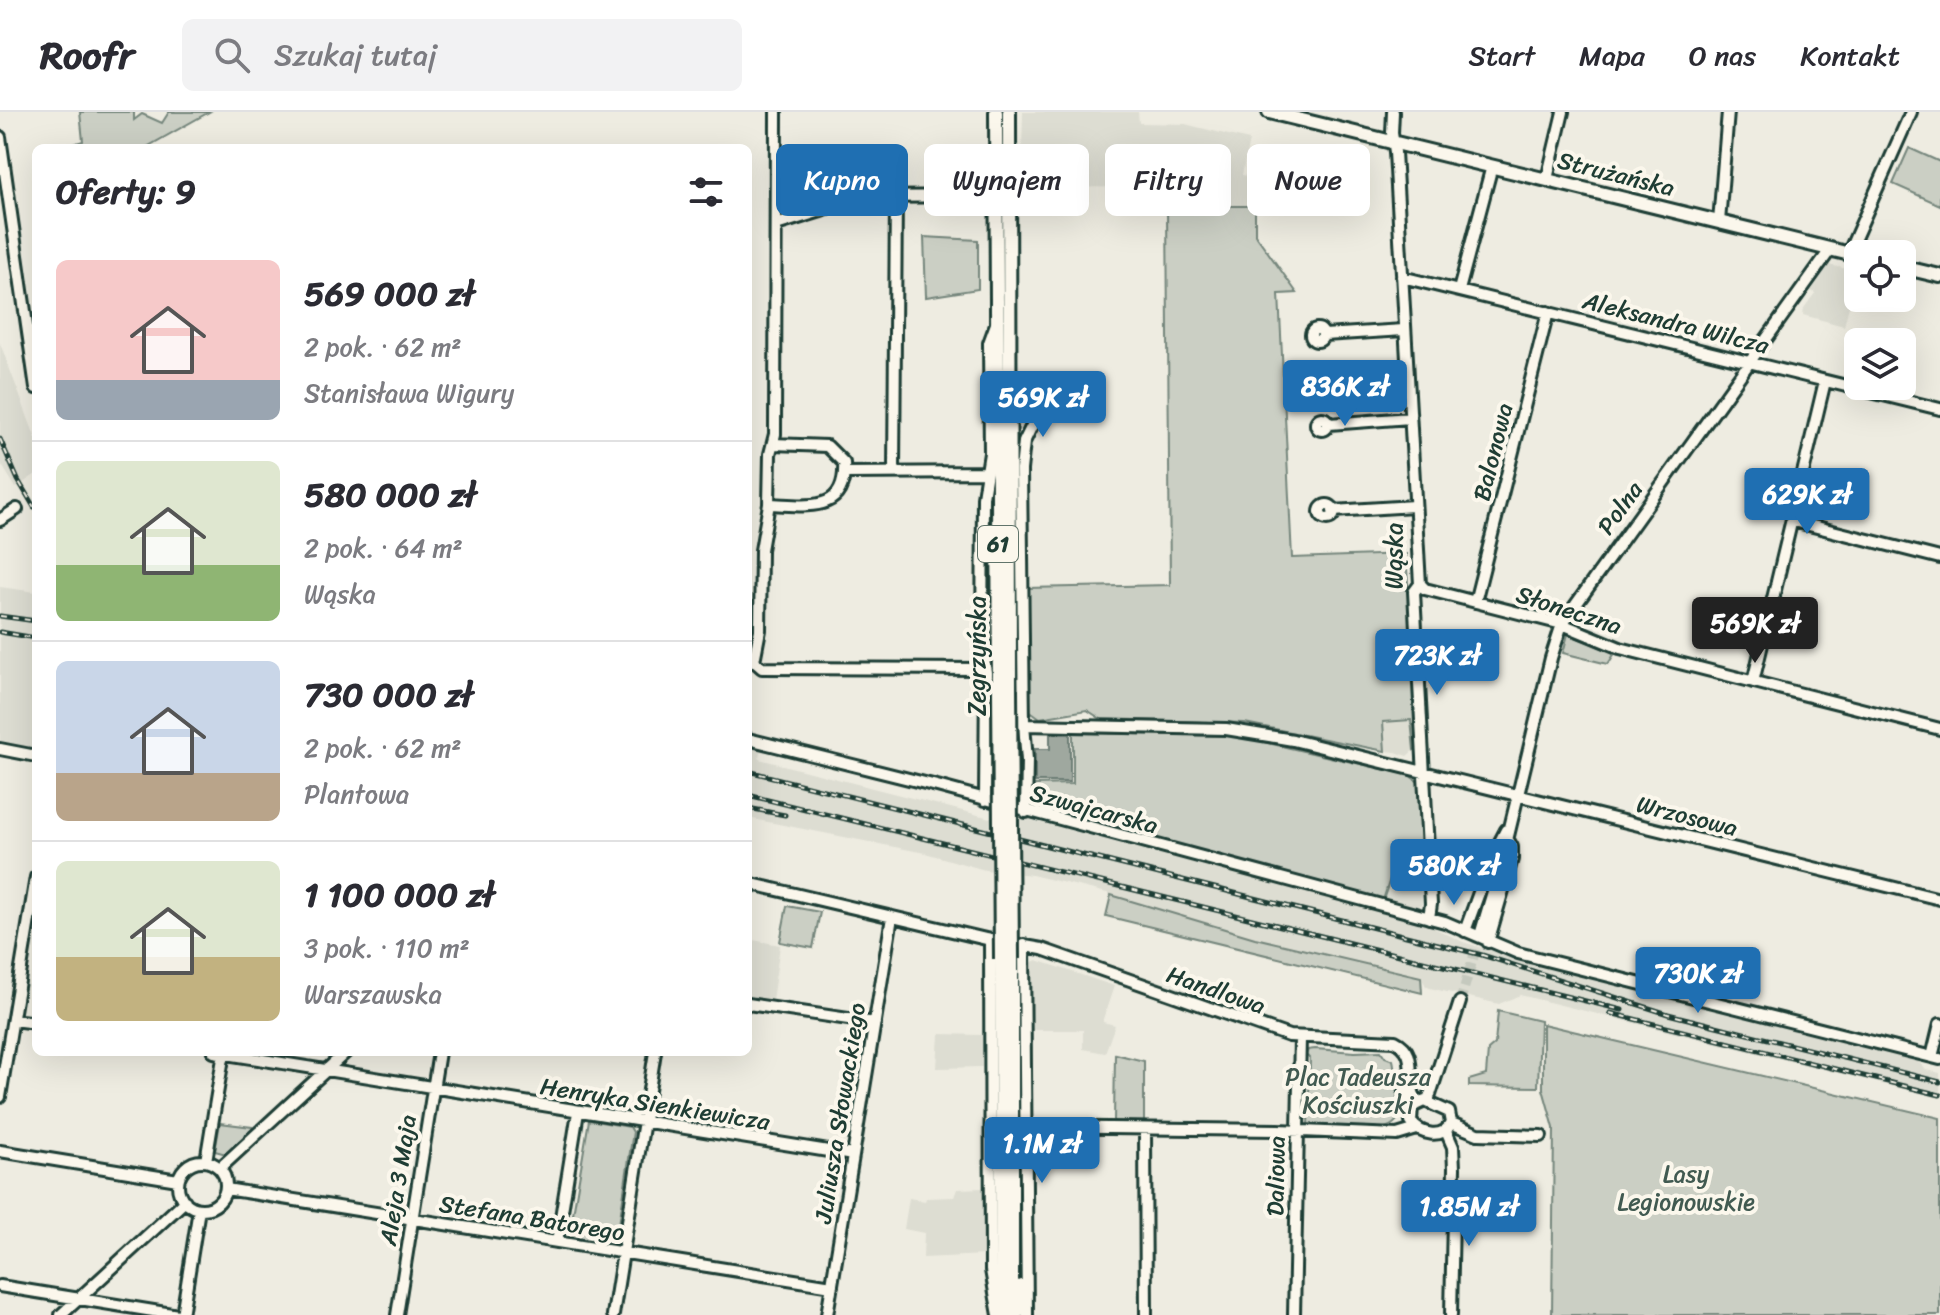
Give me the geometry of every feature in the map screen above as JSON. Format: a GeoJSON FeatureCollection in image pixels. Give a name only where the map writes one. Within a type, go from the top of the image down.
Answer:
{"type":"FeatureCollection","features":[{"type":"Feature","properties":{"kind":"main road","name":"Zegrzyńska"},"geometry":{"type":"LineString","coordinates":[[996,112],[996,144]]}},
{"type":"Feature","properties":{"kind":"main road","name":"Zegrzyńska"},"geometry":{"type":"LineString","coordinates":[[1004,690],[1009,410],[1009,112]]}},
{"type":"Feature","properties":{"kind":"main road","name":"Strużańska"},"geometry":{"type":"LineString","coordinates":[[1269,112],[1844,253]]}},
{"type":"Feature","properties":{"kind":"main road","name":"Zegrzyńska"},"geometry":{"type":"LineString","coordinates":[[996,216],[1006,959]]}},
{"type":"Feature","properties":{"kind":"main road"},"geometry":{"type":"LineString","coordinates":[[1916,270],[1940,276]]}},
{"type":"Feature","properties":{"kind":"main road","name":"61"},"geometry":{"type":"LineString","coordinates":[[1000,1315],[1006,959]]}},
{"type":"Feature","properties":{"kind":"main road","name":"61"},"geometry":{"type":"LineString","coordinates":[[1006,959],[1015,1315]]}},
{"type":"Feature","properties":{"kind":"street"},"geometry":{"type":"LineString","coordinates":[[776,112],[775,434],[770,454],[769,504],[761,550],[760,630],[753,656],[757,666],[762,668],[984,669]]}},
{"type":"Feature","properties":{"kind":"street","name":"Wąska"},"geometry":{"type":"LineString","coordinates":[[1393,112],[1420,584],[1414,592],[1425,773],[1429,918]]}},
{"type":"Feature","properties":{"kind":"street"},"geometry":{"type":"LineString","coordinates":[[1547,179],[1563,112]]}},
{"type":"Feature","properties":{"kind":"street"},"geometry":{"type":"LineString","coordinates":[[1719,222],[1728,112]]}},
{"type":"Feature","properties":{"kind":"street"},"geometry":{"type":"LineString","coordinates":[[1859,240],[1911,112]]}},
{"type":"Feature","properties":{"kind":"street"},"geometry":{"type":"LineString","coordinates":[[0,137],[32,360]]}},
{"type":"Feature","properties":{"kind":"street"},"geometry":{"type":"LineString","coordinates":[[1459,290],[1492,166]]}},
{"type":"Feature","properties":{"kind":"street"},"geometry":{"type":"LineString","coordinates":[[776,225],[804,216]]}},
{"type":"Feature","properties":{"kind":"street"},"geometry":{"type":"LineString","coordinates":[[894,472],[896,216]]}},
{"type":"Feature","properties":{"kind":"street","name":"Polna"},"geometry":{"type":"LineString","coordinates":[[1479,934],[1508,840],[1551,658],[1562,624],[1830,250]]}},
{"type":"Feature","properties":{"kind":"street","name":"Aleksandra Wilcza"},"geometry":{"type":"LineString","coordinates":[[1402,277],[1940,409]]}},
{"type":"Feature","properties":{"kind":"street","name":"Balonowa"},"geometry":{"type":"LineString","coordinates":[[1475,602],[1548,312]]}},
{"type":"Feature","properties":{"kind":"street"},"geometry":{"type":"LineString","coordinates":[[985,800],[983,497],[990,453],[989,343],[996,324]]}},
{"type":"Feature","properties":{"kind":"street"},"geometry":{"type":"LineString","coordinates":[[1324,335],[1404,330]]}},
{"type":"Feature","properties":{"kind":"street"},"geometry":{"type":"LineString","coordinates":[[1753,682],[1825,381]]}},
{"type":"Feature","properties":{"kind":"street"},"geometry":{"type":"LineString","coordinates":[[1009,386],[1021,400]]}},
{"type":"Feature","properties":{"kind":"street"},"geometry":{"type":"LineString","coordinates":[[1009,410],[1021,400],[1039,400],[1024,442],[1021,470],[1026,812]]}},
{"type":"Feature","properties":{"kind":"street"},"geometry":{"type":"LineString","coordinates":[[1329,424],[1410,418]]}},
{"type":"Feature","properties":{"kind":"street"},"geometry":{"type":"LineString","coordinates":[[769,504],[819,505],[827,502],[842,488],[844,473],[844,463],[827,446],[773,444]]}},
{"type":"Feature","properties":{"kind":"street"},"geometry":{"type":"LineString","coordinates":[[844,473],[987,472]]}},
{"type":"Feature","properties":{"kind":"street"},"geometry":{"type":"LineString","coordinates":[[1333,511],[1414,506]]}},
{"type":"Feature","properties":{"kind":"street"},"geometry":{"type":"LineString","coordinates":[[0,520],[17,509]]}},
{"type":"Feature","properties":{"kind":"street"},"geometry":{"type":"LineString","coordinates":[[1793,521],[1940,558]]}},
{"type":"Feature","properties":{"kind":"street","name":"Słoneczna"},"geometry":{"type":"LineString","coordinates":[[1420,584],[1425,589],[1562,624],[1613,647],[1940,729]]}},
{"type":"Feature","properties":{"kind":"street","name":"Wrzosowa"},"geometry":{"type":"LineString","coordinates":[[1024,725],[1226,729],[1293,740],[1940,899]]}},
{"type":"Feature","properties":{"kind":"street","name":"Szwajcarska"},"geometry":{"type":"LineString","coordinates":[[752,740],[1429,918]]}},
{"type":"Feature","properties":{"kind":"street"},"geometry":{"type":"LineString","coordinates":[[0,749],[32,755]]}},
{"type":"Feature","properties":{"kind":"street","name":"Polna"},"geometry":{"type":"LineString","coordinates":[[1465,931],[1495,849],[1512,822]]}},
{"type":"Feature","properties":{"kind":"street","name":"Polna"},"geometry":{"type":"LineString","coordinates":[[1488,942],[1512,859],[1513,850],[1508,840]]}},
{"type":"Feature","properties":{"kind":"street","name":"Handlowa"},"geometry":{"type":"LineString","coordinates":[[752,884],[990,940],[1024,945],[1300,1038],[1399,1043],[1410,1056],[1404,1093],[1424,1104]]}},
{"type":"Feature","properties":{"kind":"street"},"geometry":{"type":"LineString","coordinates":[[0,1097],[32,903]]}},
{"type":"Feature","properties":{"kind":"street","name":"Juliusza Słowackiego"},"geometry":{"type":"LineString","coordinates":[[827,1315],[892,917]]}},
{"type":"Feature","properties":{"kind":"street"},"geometry":{"type":"LineString","coordinates":[[1429,918],[1479,934],[1488,942],[1518,953],[1936,1058],[1940,1024]]}},
{"type":"Feature","properties":{"kind":"street"},"geometry":{"type":"LineString","coordinates":[[990,940],[991,1270],[1000,1315]]}},
{"type":"Feature","properties":{"kind":"street"},"geometry":{"type":"LineString","coordinates":[[1024,945],[1027,1315]]}},
{"type":"Feature","properties":{"kind":"street"},"geometry":{"type":"LineString","coordinates":[[1024,1127],[1402,1134],[1414,1125],[1438,1076],[1460,1002]]}},
{"type":"Feature","properties":{"kind":"street"},"geometry":{"type":"LineString","coordinates":[[752,1005],[875,1023]]}},
{"type":"Feature","properties":{"kind":"street"},"geometry":{"type":"LineString","coordinates":[[13,1020],[32,1022]]}},
{"type":"Feature","properties":{"kind":"street","name":"Daliowa"},"geometry":{"type":"LineString","coordinates":[[1294,1315],[1300,1038]]}},
{"type":"Feature","properties":{"kind":"street"},"geometry":{"type":"LineString","coordinates":[[206,1161],[219,1056]]}},
{"type":"Feature","properties":{"kind":"street","name":"Henryka Sienkiewicza"},"geometry":{"type":"LineString","coordinates":[[242,1056],[853,1155]]}},
{"type":"Feature","properties":{"kind":"street"},"geometry":{"type":"LineString","coordinates":[[220,1168],[342,1056]]}},
{"type":"Feature","properties":{"kind":"street","name":"Aleja 3 Maja"},"geometry":{"type":"LineString","coordinates":[[397,1315],[438,1056]]}},
{"type":"Feature","properties":{"kind":"street"},"geometry":{"type":"LineString","coordinates":[[613,1315],[654,1056]]}},
{"type":"Feature","properties":{"kind":"street"},"geometry":{"type":"LineString","coordinates":[[1424,1104],[1449,1112],[1445,1130],[1454,1168],[1451,1315]]}},
{"type":"Feature","properties":{"kind":"street"},"geometry":{"type":"LineString","coordinates":[[557,1242],[578,1112]]}},
{"type":"Feature","properties":{"kind":"street"},"geometry":{"type":"LineString","coordinates":[[1414,1125],[1478,1134],[1541,1136]]}},
{"type":"Feature","properties":{"kind":"street"},"geometry":{"type":"LineString","coordinates":[[1145,1129],[1146,1315]]}},
{"type":"Feature","properties":{"kind":"street"},"geometry":{"type":"LineString","coordinates":[[0,1151],[178,1180]]}},
{"type":"Feature","properties":{"kind":"street"},"geometry":{"type":"LineString","coordinates":[[206,1161],[220,1168],[226,1189],[219,1202],[199,1209],[185,1201],[178,1188],[181,1173],[192,1163],[206,1161]]}},
{"type":"Feature","properties":{"kind":"street","name":"Stefana Batorego"},"geometry":{"type":"LineString","coordinates":[[226,1189],[832,1286]]}},
{"type":"Feature","properties":{"kind":"street"},"geometry":{"type":"LineString","coordinates":[[61,1315],[185,1201]]}},
{"type":"Feature","properties":{"kind":"street"},"geometry":{"type":"LineString","coordinates":[[0,1286],[180,1315],[199,1209]]}},
{"type":"Feature","properties":{"kind":"street"},"geometry":{"type":"LineString","coordinates":[[1015,1315],[1025,1243]]}},
{"type":"Feature","properties":{"kind":"shaded area"},"geometry":{"type":"Polygon","coordinates":[[[1023,112],[1138,112],[1139,123],[1185,124],[1249,140],[1242,175],[1247,176],[1247,206],[1231,206],[1231,144],[1105,144],[1105,187],[1089,187],[1089,144],[1022,144],[1023,112]]]}},
{"type":"Feature","properties":{"kind":"shaded area"},"geometry":{"type":"Polygon","coordinates":[[[1829,265],[1844,268],[1844,312],[1848,312],[1844,326],[1803,315],[1804,308],[1815,293],[1811,291],[1829,265]]]}},
{"type":"Feature","properties":{"kind":"shaded area"},"geometry":{"type":"Polygon","coordinates":[[[0,343],[32,428],[32,477],[16,488],[0,462],[0,343]]]}},
{"type":"Feature","properties":{"kind":"shaded area"},"geometry":{"type":"Polygon","coordinates":[[[0,587],[32,591],[32,749],[0,743],[0,587]]]}},
{"type":"Feature","properties":{"kind":"shaded area"},"geometry":{"type":"Polygon","coordinates":[[[1412,720],[1414,750],[1407,756],[1385,751],[1383,722],[1412,720]]]}},
{"type":"Feature","properties":{"kind":"shaded area"},"geometry":{"type":"Polygon","coordinates":[[[1050,734],[1070,734],[1070,782],[1035,782],[1035,749],[1050,749],[1050,734]]]}},
{"type":"Feature","properties":{"kind":"shaded area"},"geometry":{"type":"Polygon","coordinates":[[[752,744],[761,747],[759,759],[990,818],[994,810],[1428,925],[1463,942],[1550,969],[1918,1061],[1926,1070],[1940,1073],[1940,1098],[1520,995],[1499,1004],[1430,988],[1421,977],[1254,938],[1118,899],[1107,893],[1032,875],[985,870],[925,853],[752,819],[752,744]]]}},
{"type":"Feature","properties":{"kind":"shaded area"},"geometry":{"type":"Polygon","coordinates":[[[1390,876],[1421,883],[1422,904],[1414,907],[1383,900],[1390,876]]]}},
{"type":"Feature","properties":{"kind":"shaded area"},"geometry":{"type":"Polygon","coordinates":[[[752,939],[780,945],[772,1001],[752,998],[752,939]]]}},
{"type":"Feature","properties":{"kind":"shaded area"},"geometry":{"type":"Polygon","coordinates":[[[1037,960],[1114,986],[1103,1019],[1103,1022],[1115,1025],[1105,1053],[1083,1049],[1083,1030],[1030,1030],[1030,963],[1037,960]]]}},
{"type":"Feature","properties":{"kind":"shaded area"},"geometry":{"type":"Polygon","coordinates":[[[939,1034],[982,1035],[982,1067],[937,1068],[939,1034]]]}},
{"type":"Feature","properties":{"kind":"shaded area"},"geometry":{"type":"Polygon","coordinates":[[[985,1188],[985,1255],[923,1258],[924,1233],[904,1229],[909,1198],[925,1201],[926,1198],[954,1197],[957,1189],[985,1188]]]}},
{"type":"Feature","properties":{"kind":"green space"},"geometry":{"type":"Polygon","coordinates":[[[80,112],[134,112],[134,120],[142,114],[162,123],[169,112],[209,112],[152,144],[73,144],[83,141],[80,112]]]}},
{"type":"Feature","properties":{"kind":"green space"},"geometry":{"type":"Polygon","coordinates":[[[1909,148],[1940,162],[1940,205],[1893,184],[1909,148]]]}},
{"type":"Feature","properties":{"kind":"green space"},"geometry":{"type":"Polygon","coordinates":[[[1231,206],[1247,206],[1247,216],[1255,216],[1255,234],[1297,293],[1279,294],[1292,558],[1406,554],[1419,747],[1414,750],[1411,720],[1383,722],[1385,751],[1245,723],[1101,719],[1087,710],[1040,718],[1029,710],[1026,588],[1170,585],[1167,216],[1231,216],[1231,206]]]}},
{"type":"Feature","properties":{"kind":"green space"},"geometry":{"type":"Polygon","coordinates":[[[924,237],[978,240],[978,289],[926,297],[924,237]]]}},
{"type":"Feature","properties":{"kind":"green space"},"geometry":{"type":"Polygon","coordinates":[[[1568,634],[1615,653],[1608,664],[1563,653],[1568,634]]]}},
{"type":"Feature","properties":{"kind":"green space"},"geometry":{"type":"Polygon","coordinates":[[[1073,733],[1237,736],[1409,775],[1422,785],[1434,903],[1421,883],[1391,876],[1383,900],[1034,808],[1033,785],[1073,784],[1073,733]]]}},
{"type":"Feature","properties":{"kind":"green space"},"geometry":{"type":"Polygon","coordinates":[[[1111,895],[1255,938],[1421,977],[1422,993],[1106,916],[1111,895]]]}},
{"type":"Feature","properties":{"kind":"green space"},"geometry":{"type":"Polygon","coordinates":[[[787,906],[820,912],[813,948],[780,942],[787,906]]]}},
{"type":"Feature","properties":{"kind":"green space"},"geometry":{"type":"Polygon","coordinates":[[[1498,1011],[1540,1021],[1538,1087],[1469,1086],[1469,1080],[1486,1075],[1488,1050],[1495,1044],[1498,1011]]]}},
{"type":"Feature","properties":{"kind":"green space","name":"Lasy Legionowskie"},"geometry":{"type":"Polygon","coordinates":[[[1543,1024],[1940,1118],[1940,1315],[1552,1315],[1554,1128],[1543,1089],[1543,1024]]]}},
{"type":"Feature","properties":{"kind":"green space","name":"Plac Tadeusza Kościuszki"},"geometry":{"type":"Polygon","coordinates":[[[1308,1050],[1381,1051],[1393,1060],[1400,1104],[1395,1123],[1380,1129],[1308,1128],[1310,1059],[1306,1055],[1308,1050]]]}},
{"type":"Feature","properties":{"kind":"green space"},"geometry":{"type":"Polygon","coordinates":[[[1115,1054],[1144,1061],[1144,1122],[1114,1121],[1115,1054]]]}},
{"type":"Feature","properties":{"kind":"green space"},"geometry":{"type":"Polygon","coordinates":[[[589,1120],[630,1127],[633,1132],[617,1238],[611,1237],[610,1244],[576,1238],[570,1234],[571,1230],[563,1229],[565,1220],[572,1220],[589,1120]]]}},
{"type":"Feature","properties":{"kind":"green space"},"geometry":{"type":"Polygon","coordinates":[[[220,1123],[252,1127],[252,1130],[226,1154],[215,1151],[220,1123]]]}},
{"type":"Feature","properties":{"kind":"tunnel"},"geometry":{"type":"LineString","coordinates":[[1460,1002],[1481,932]]}},
{"type":"Feature","properties":{"kind":"railway"},"geometry":{"type":"LineString","coordinates":[[0,439],[32,504]]}},
{"type":"Feature","properties":{"kind":"railway"},"geometry":{"type":"LineString","coordinates":[[0,616],[32,620]]}},
{"type":"Feature","properties":{"kind":"railway"},"geometry":{"type":"LineString","coordinates":[[0,632],[32,637]]}},
{"type":"Feature","properties":{"kind":"railway"},"geometry":{"type":"LineString","coordinates":[[752,772],[1482,955],[1668,1014],[1940,1082]]}},
{"type":"Feature","properties":{"kind":"railway"},"geometry":{"type":"LineString","coordinates":[[752,796],[1622,1010]]}},
{"type":"Feature","properties":{"kind":"railway"},"geometry":{"type":"LineString","coordinates":[[752,809],[785,815]]}},
{"type":"Feature","properties":{"kind":"railway"},"geometry":{"type":"LineString","coordinates":[[1610,1013],[1940,1095]]}}]}
